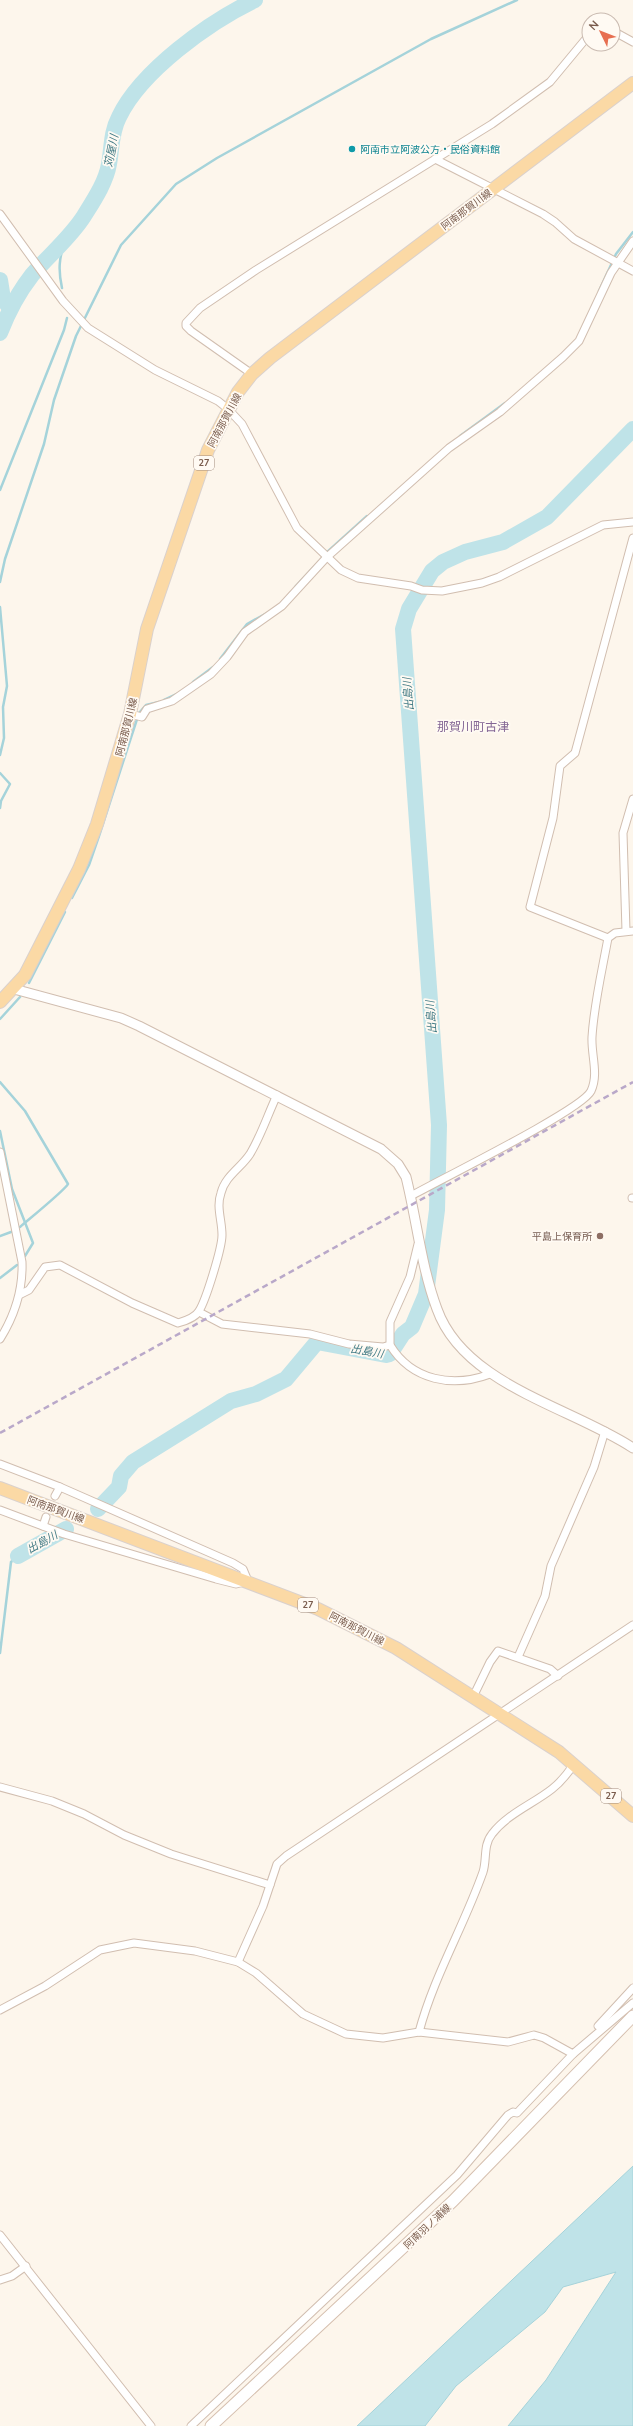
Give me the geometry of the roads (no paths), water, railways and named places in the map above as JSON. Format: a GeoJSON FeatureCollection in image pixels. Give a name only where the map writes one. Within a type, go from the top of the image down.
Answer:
{"type":"FeatureCollection","features":[{"type":"Feature","properties":{"kind":"main road","name":"阿南那賀川線"},"geometry":{"type":"LineString","coordinates":[[0,1002],[14,989],[34,959],[79,869],[100,816],[134,716],[146,629],[208,450],[228,409],[252,374],[270,358],[633,83]]}},
{"type":"Feature","properties":{"kind":"main road","name":"阿南那賀川線"},"geometry":{"type":"LineString","coordinates":[[0,1488],[248,1581],[318,1609],[396,1648],[559,1752],[589,1776],[633,1816]]}},
{"type":"Feature","properties":{"kind":"main road","name":"阿南羽ノ浦線"},"geometry":{"type":"LineString","coordinates":[[211,2426],[453,2201],[633,2016]]}},
{"type":"Feature","properties":{"kind":"street"},"geometry":{"type":"LineString","coordinates":[[621,35],[633,42]]}},
{"type":"Feature","properties":{"kind":"street"},"geometry":{"type":"LineString","coordinates":[[252,374],[186,326],[186,323],[200,308],[256,270],[492,124],[550,82],[581,45]]}},
{"type":"Feature","properties":{"kind":"street"},"geometry":{"type":"LineString","coordinates":[[436,159],[543,214],[574,239],[633,271]]}},
{"type":"Feature","properties":{"kind":"street"},"geometry":{"type":"LineString","coordinates":[[0,214],[63,301],[88,328],[155,370],[218,401],[228,409],[242,424],[297,528],[324,556],[341,570],[358,578],[419,589],[442,591],[482,584],[603,526],[633,522]]}},
{"type":"Feature","properties":{"kind":"street"},"geometry":{"type":"LineString","coordinates":[[134,716],[142,717],[147,709],[172,701],[210,674],[227,657],[245,632],[282,606],[324,556],[449,448],[500,412],[563,357],[579,341],[614,261],[633,241]]}},
{"type":"Feature","properties":{"kind":"street"},"geometry":{"type":"LineString","coordinates":[[608,938],[530,907],[553,818],[560,766],[575,753],[633,538]]}},
{"type":"Feature","properties":{"kind":"street"},"geometry":{"type":"LineString","coordinates":[[411,1196],[567,1112],[590,1093],[594,1084],[595,1064],[592,1038],[598,987],[608,938],[615,933],[629,931],[623,833],[633,798]]}},
{"type":"Feature","properties":{"kind":"street"},"geometry":{"type":"LineString","coordinates":[[14,989],[121,1018],[381,1149],[398,1164],[406,1177],[411,1196],[423,1264],[437,1311],[447,1329],[464,1351],[490,1374],[605,1431],[633,1448]]}},
{"type":"Feature","properties":{"kind":"street"},"geometry":{"type":"LineString","coordinates":[[20,1294],[29,1290],[45,1267],[60,1265],[132,1304],[178,1323],[186,1321],[199,1312],[221,1247],[222,1235],[218,1206],[221,1192],[230,1176],[250,1154],[276,1095]]}},
{"type":"Feature","properties":{"kind":"street"},"geometry":{"type":"LineString","coordinates":[[0,1152],[22,1262],[23,1280],[20,1294],[0,1339]]}},
{"type":"Feature","properties":{"kind":"street"},"geometry":{"type":"LineString","coordinates":[[418,1241],[410,1277],[390,1322],[390,1345],[409,1368],[425,1376],[459,1382],[475,1380],[490,1374]]}},
{"type":"Feature","properties":{"kind":"street"},"geometry":{"type":"LineString","coordinates":[[199,1312],[222,1324],[310,1334],[349,1344],[383,1347],[390,1345]]}},
{"type":"Feature","properties":{"kind":"street"},"geometry":{"type":"LineString","coordinates":[[518,1657],[545,1596],[551,1566],[594,1467],[605,1431]]}},
{"type":"Feature","properties":{"kind":"street"},"geometry":{"type":"LineString","coordinates":[[0,1464],[60,1487],[233,1563],[243,1569],[248,1581],[236,1584],[216,1579],[64,1534],[0,1510]]}},
{"type":"Feature","properties":{"kind":"street"},"geometry":{"type":"LineString","coordinates":[[55,1496],[60,1487]]}},
{"type":"Feature","properties":{"kind":"street"},"geometry":{"type":"LineString","coordinates":[[43,1526],[46,1517]]}},
{"type":"Feature","properties":{"kind":"street"},"geometry":{"type":"LineString","coordinates":[[238,1962],[270,1886],[277,1864],[286,1856],[633,1625]]}},
{"type":"Feature","properties":{"kind":"street"},"geometry":{"type":"LineString","coordinates":[[473,1697],[490,1662],[498,1651],[550,1669],[558,1676]]}},
{"type":"Feature","properties":{"kind":"street"},"geometry":{"type":"LineString","coordinates":[[419,2032],[427,2002],[461,1928],[483,1870],[485,1851],[491,1835],[502,1823],[553,1788],[574,1764]]}},
{"type":"Feature","properties":{"kind":"street"},"geometry":{"type":"LineString","coordinates":[[0,1787],[52,1801],[84,1814],[124,1835],[171,1854],[270,1886]]}},
{"type":"Feature","properties":{"kind":"street"},"geometry":{"type":"LineString","coordinates":[[0,2010],[45,1986],[100,1950],[134,1943],[195,1951],[238,1962],[256,1973],[303,2014],[346,2034],[383,2038],[419,2032],[508,2042],[534,2035],[544,2038],[573,2054]]}},
{"type":"Feature","properties":{"kind":"street"},"geometry":{"type":"LineString","coordinates":[[191,2426],[457,2175],[508,2115],[513,2112],[517,2113],[583,2044],[633,1988]]}},
{"type":"Feature","properties":{"kind":"street"},"geometry":{"type":"LineString","coordinates":[[583,2044],[633,2003]]}},
{"type":"Feature","properties":{"kind":"street"},"geometry":{"type":"LineString","coordinates":[[0,2235],[151,2426]]}},
{"type":"Feature","properties":{"kind":"street"},"geometry":{"type":"LineString","coordinates":[[0,2280],[12,2276],[26,2266]]}},
{"type":"Feature","properties":{"kind":"water"},"geometry":{"type":"Polygon","coordinates":[[[633,2166],[633,2426],[508,2426],[546,2380],[616,2272],[563,2287],[545,2312],[456,2386],[425,2426],[357,2426],[633,2166]]]}},
{"type":"Feature","properties":{"kind":"waterway","name":"苅屋川"},"geometry":{"type":"LineString","coordinates":[[0,333],[6,318],[22,289],[32,275],[78,224],[99,191],[107,171],[114,128],[129,100],[143,82],[178,50],[217,21],[255,0]]}},
{"type":"Feature","properties":{"kind":"waterway"},"geometry":{"type":"LineString","coordinates":[[0,582],[5,559],[44,444],[54,400],[76,336],[121,245],[176,184],[217,158],[431,39],[517,0]]}},
{"type":"Feature","properties":{"kind":"waterway"},"geometry":{"type":"LineString","coordinates":[[599,291],[616,254],[633,232]]}},
{"type":"Feature","properties":{"kind":"waterway"},"geometry":{"type":"LineString","coordinates":[[62,288],[60,264],[61,253],[65,241]]}},
{"type":"Feature","properties":{"kind":"waterway"},"geometry":{"type":"LineString","coordinates":[[0,280],[3,299],[10,308]]}},
{"type":"Feature","properties":{"kind":"waterway"},"geometry":{"type":"LineString","coordinates":[[0,490],[64,330],[67,318]]}},
{"type":"Feature","properties":{"kind":"waterway"},"geometry":{"type":"LineString","coordinates":[[460,436],[505,403]]}},
{"type":"Feature","properties":{"kind":"waterway","name":"出島川"},"geometry":{"type":"LineString","coordinates":[[98,1509],[119,1487],[121,1476],[133,1462],[231,1401],[256,1394],[286,1379],[317,1342],[386,1355],[390,1354],[403,1334],[412,1327],[426,1294],[437,1210],[439,1125],[403,629],[409,609],[432,571],[443,562],[465,552],[503,542],[547,517],[633,429]]}},
{"type":"Feature","properties":{"kind":"waterway"},"geometry":{"type":"LineString","coordinates":[[325,554],[367,516]]}},
{"type":"Feature","properties":{"kind":"waterway"},"geometry":{"type":"LineString","coordinates":[[295,587],[322,558]]}},
{"type":"Feature","properties":{"kind":"waterway"},"geometry":{"type":"LineString","coordinates":[[0,607],[7,686],[3,707],[4,738],[0,755]]}},
{"type":"Feature","properties":{"kind":"waterway"},"geometry":{"type":"LineString","coordinates":[[220,659],[247,624],[267,613]]}},
{"type":"Feature","properties":{"kind":"waterway"},"geometry":{"type":"LineString","coordinates":[[193,682],[213,667]]}},
{"type":"Feature","properties":{"kind":"waterway"},"geometry":{"type":"LineString","coordinates":[[164,700],[177,694]]}},
{"type":"Feature","properties":{"kind":"waterway"},"geometry":{"type":"LineString","coordinates":[[72,898],[89,865],[139,713],[146,705],[159,702]]}},
{"type":"Feature","properties":{"kind":"waterway"},"geometry":{"type":"LineString","coordinates":[[0,773],[10,784],[1,801],[0,808]]}},
{"type":"Feature","properties":{"kind":"waterway"},"geometry":{"type":"LineString","coordinates":[[29,983],[65,912]]}},
{"type":"Feature","properties":{"kind":"waterway"},"geometry":{"type":"LineString","coordinates":[[0,1019],[20,997]]}},
{"type":"Feature","properties":{"kind":"waterway"},"geometry":{"type":"LineString","coordinates":[[0,1082],[25,1111],[68,1184],[20,1227]]}},
{"type":"Feature","properties":{"kind":"waterway"},"geometry":{"type":"LineString","coordinates":[[0,1131],[12,1189],[33,1243],[25,1256]]}},
{"type":"Feature","properties":{"kind":"waterway"},"geometry":{"type":"LineString","coordinates":[[0,1236],[11,1232]]}},
{"type":"Feature","properties":{"kind":"waterway"},"geometry":{"type":"LineString","coordinates":[[0,1278],[17,1265]]}},
{"type":"Feature","properties":{"kind":"waterway","name":"出島川"},"geometry":{"type":"LineString","coordinates":[[18,1556],[66,1529]]}},
{"type":"Feature","properties":{"kind":"waterway"},"geometry":{"type":"LineString","coordinates":[[0,1653],[11,1562],[18,1556]]}},
{"type":"Feature","properties":{"kind":"railway"},"geometry":{"type":"LineString","coordinates":[[0,1433],[633,1082]]}},
{"type":"Feature","properties":{"kind":"place","name":"阿南市立阿波公方・民俗資料館"},"geometry":{"type":"Point","coordinates":[352,149]}},
{"type":"Feature","properties":{"kind":"place","name":"平島上保育所"},"geometry":{"type":"Point","coordinates":[600,1236]}},
{"type":"Feature","properties":{"kind":"district","name":"那賀川町古津"},"geometry":{"type":"Point","coordinates":[473,727]}}]}
